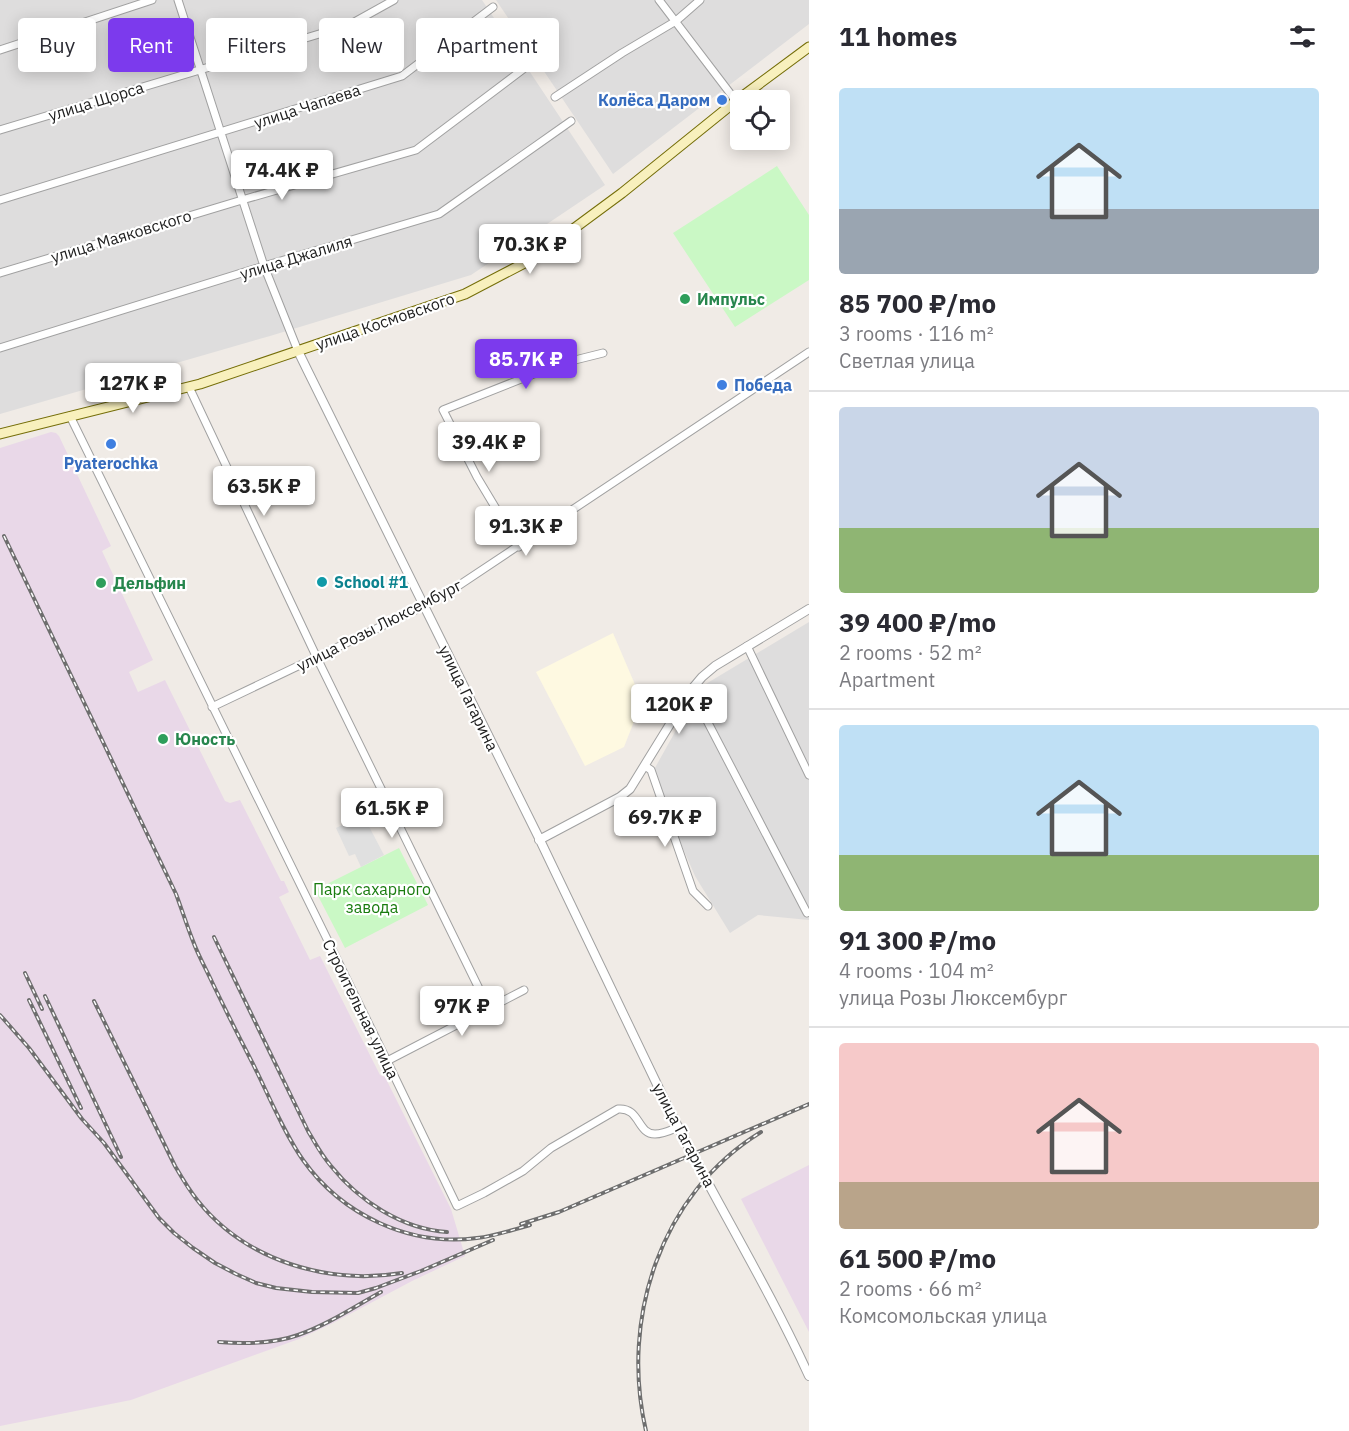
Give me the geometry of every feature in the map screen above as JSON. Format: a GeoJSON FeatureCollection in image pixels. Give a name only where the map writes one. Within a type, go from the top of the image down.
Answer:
{"type":"FeatureCollection","features":[{"type":"Feature","properties":{"kind":"main road","name":"улица Космовского"},"geometry":{"type":"LineString","coordinates":[[751,90],[809,47]]}},
{"type":"Feature","properties":{"kind":"main road","name":"улица Космовского"},"geometry":{"type":"LineString","coordinates":[[0,434],[189,387],[465,294],[534,258],[622,192],[730,106]]}},
{"type":"Feature","properties":{"kind":"street"},"geometry":{"type":"LineString","coordinates":[[0,50],[152,0]]}},
{"type":"Feature","properties":{"kind":"street","name":"улица Гагарина"},"geometry":{"type":"LineString","coordinates":[[178,0],[264,266],[298,351],[678,1127],[739,1238],[809,1376]]}},
{"type":"Feature","properties":{"kind":"street","name":"улица Щорса"},"geometry":{"type":"LineString","coordinates":[[0,130],[349,25],[394,0]]}},
{"type":"Feature","properties":{"kind":"street"},"geometry":{"type":"LineString","coordinates":[[659,0],[730,93]]}},
{"type":"Feature","properties":{"kind":"street"},"geometry":{"type":"LineString","coordinates":[[555,97],[676,21],[700,0]]}},
{"type":"Feature","properties":{"kind":"street","name":"улица Чапаева"},"geometry":{"type":"LineString","coordinates":[[0,200],[402,76],[493,7]]}},
{"type":"Feature","properties":{"kind":"street","name":"улица Маяковского"},"geometry":{"type":"LineString","coordinates":[[0,273],[416,150],[519,72]]}},
{"type":"Feature","properties":{"kind":"street","name":"улица Джалиля"},"geometry":{"type":"LineString","coordinates":[[0,348],[439,214],[570,121]]}},
{"type":"Feature","properties":{"kind":"street","name":"улица Розы Люксембург"},"geometry":{"type":"LineString","coordinates":[[212,706],[424,606],[458,586],[809,352]]}},
{"type":"Feature","properties":{"kind":"street"},"geometry":{"type":"LineString","coordinates":[[519,547],[477,477],[443,410],[559,364],[603,353]]}},
{"type":"Feature","properties":{"kind":"street"},"geometry":{"type":"LineString","coordinates":[[189,387],[317,658],[489,1009]]}},
{"type":"Feature","properties":{"kind":"street","name":"Строительная улица"},"geometry":{"type":"LineString","coordinates":[[70,416],[457,1206],[523,1171],[550,1148],[618,1109],[630,1111],[648,1133],[653,1135],[678,1127]]}},
{"type":"Feature","properties":{"kind":"street"},"geometry":{"type":"LineString","coordinates":[[539,840],[620,797],[630,789],[691,690],[702,677],[715,666],[809,609]]}},
{"type":"Feature","properties":{"kind":"street"},"geometry":{"type":"LineString","coordinates":[[747,646],[809,775]]}},
{"type":"Feature","properties":{"kind":"street"},"geometry":{"type":"LineString","coordinates":[[691,690],[807,913]]}},
{"type":"Feature","properties":{"kind":"street"},"geometry":{"type":"LineString","coordinates":[[645,766],[651,770],[693,891],[708,906]]}},
{"type":"Feature","properties":{"kind":"street"},"geometry":{"type":"LineString","coordinates":[[387,1061],[524,990]]}},
{"type":"Feature","properties":{"kind":"shaded area"},"geometry":{"type":"Polygon","coordinates":[[[0,0],[482,0],[494,18],[416,18],[416,72],[530,72],[605,185],[471,275],[0,414],[0,0]]]}},
{"type":"Feature","properties":{"kind":"shaded area"},"geometry":{"type":"Polygon","coordinates":[[[496,0],[809,0],[809,24],[613,174],[544,72],[559,72],[559,18],[508,18],[496,0]]]}},
{"type":"Feature","properties":{"kind":"shaded area"},"geometry":{"type":"Polygon","coordinates":[[[51,432],[59,436],[111,546],[102,551],[153,660],[129,672],[138,692],[165,680],[225,801],[230,803],[240,800],[281,881],[284,881],[289,892],[279,897],[310,960],[320,956],[380,1075],[385,1077],[451,1209],[465,1256],[299,1339],[131,1400],[0,1426],[0,448],[51,432]]]}},
{"type":"Feature","properties":{"kind":"shaded area"},"geometry":{"type":"Polygon","coordinates":[[[809,622],[809,920],[758,915],[730,933],[695,876],[651,775],[704,685],[809,622]]]}},
{"type":"Feature","properties":{"kind":"shaded area"},"geometry":{"type":"Polygon","coordinates":[[[613,633],[642,701],[624,747],[585,766],[536,672],[613,633]]]}},
{"type":"Feature","properties":{"kind":"shaded area"},"geometry":{"type":"Polygon","coordinates":[[[363,815],[384,855],[361,867],[355,854],[349,856],[336,828],[363,815]]]}},
{"type":"Feature","properties":{"kind":"shaded area"},"geometry":{"type":"Polygon","coordinates":[[[809,1165],[809,1332],[741,1199],[809,1165]]]}},
{"type":"Feature","properties":{"kind":"green space"},"geometry":{"type":"Polygon","coordinates":[[[777,166],[809,215],[809,280],[735,327],[673,233],[777,166]]]}},
{"type":"Feature","properties":{"kind":"green space","name":"Парк сахарного завода"},"geometry":{"type":"Polygon","coordinates":[[[399,848],[428,905],[345,948],[315,890],[399,848]]]}},
{"type":"Feature","properties":{"kind":"railway"},"geometry":{"type":"LineString","coordinates":[[4,536],[176,894],[200,957],[283,1125],[303,1160],[337,1197],[380,1223],[403,1232],[452,1239],[484,1237],[530,1225]]}},
{"type":"Feature","properties":{"kind":"railway"},"geometry":{"type":"LineString","coordinates":[[214,937],[308,1131],[328,1162],[355,1191],[383,1211],[414,1225],[447,1232]]}},
{"type":"Feature","properties":{"kind":"railway"},"geometry":{"type":"LineString","coordinates":[[25,973],[42,1009]]}},
{"type":"Feature","properties":{"kind":"railway"},"geometry":{"type":"LineString","coordinates":[[45,996],[121,1157]]}},
{"type":"Feature","properties":{"kind":"railway"},"geometry":{"type":"LineString","coordinates":[[29,1000],[81,1108]]}},
{"type":"Feature","properties":{"kind":"railway"},"geometry":{"type":"LineString","coordinates":[[94,1001],[175,1166],[195,1197],[218,1222],[240,1239],[290,1264],[346,1275],[374,1276],[402,1273]]}},
{"type":"Feature","properties":{"kind":"railway"},"geometry":{"type":"LineString","coordinates":[[0,1015],[29,1048],[82,1119],[104,1143],[159,1218],[193,1248],[236,1274],[256,1283],[276,1288],[312,1292],[358,1293],[421,1271],[493,1240]]}},
{"type":"Feature","properties":{"kind":"railway"},"geometry":{"type":"LineString","coordinates":[[521,1224],[559,1212],[809,1104]]}},
{"type":"Feature","properties":{"kind":"railway"},"geometry":{"type":"LineString","coordinates":[[646,1431],[639,1389],[639,1346],[644,1304],[656,1263],[673,1224],[697,1189],[726,1158],[761,1132]]}},
{"type":"Feature","properties":{"kind":"railway"},"geometry":{"type":"LineString","coordinates":[[219,1342],[259,1343],[288,1338],[309,1331],[381,1292]]}},
{"type":"Feature","properties":{"kind":"place","name":"Колёса Даром"},"geometry":{"type":"Point","coordinates":[722,100]}},
{"type":"Feature","properties":{"kind":"place","name":"Импульс"},"geometry":{"type":"Point","coordinates":[685,299]}},
{"type":"Feature","properties":{"kind":"place","name":"Победа"},"geometry":{"type":"Point","coordinates":[722,385]}},
{"type":"Feature","properties":{"kind":"place","name":"Pyaterochka"},"geometry":{"type":"Point","coordinates":[111,444]}},
{"type":"Feature","properties":{"kind":"place","name":"School #1"},"geometry":{"type":"Point","coordinates":[322,582]}},
{"type":"Feature","properties":{"kind":"place","name":"Дельфин"},"geometry":{"type":"Point","coordinates":[101,583]}},
{"type":"Feature","properties":{"kind":"place","name":"Юность"},"geometry":{"type":"Point","coordinates":[163,739]}}]}
